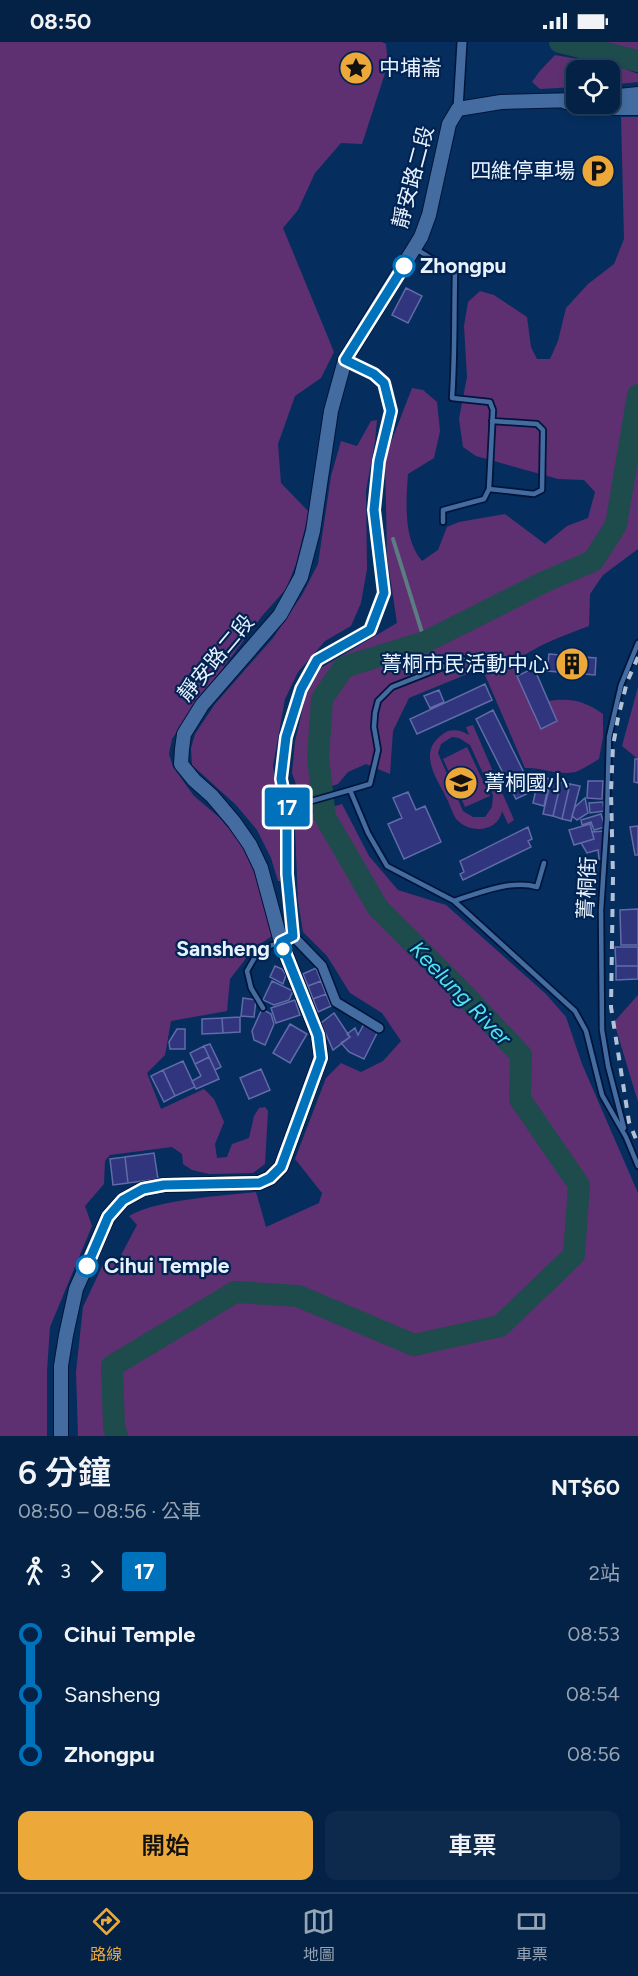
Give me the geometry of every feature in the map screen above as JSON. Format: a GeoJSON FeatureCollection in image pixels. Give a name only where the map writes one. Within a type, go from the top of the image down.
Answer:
{"type":"FeatureCollection","features":[{"type":"Feature","properties":{"kind":"main road"},"geometry":{"type":"LineString","coordinates":[[620,96],[638,94]]}},
{"type":"Feature","properties":{"kind":"main road"},"geometry":{"type":"LineString","coordinates":[[561,102],[566,101]]}},
{"type":"Feature","properties":{"kind":"main road","name":"靜安路二段"},"geometry":{"type":"LineString","coordinates":[[61,1436],[61,1366],[66,1335],[76,1289],[108,1217],[123,1200],[143,1189],[164,1185],[259,1183],[270,1178],[281,1167],[321,1058],[318,1035],[261,868],[250,845],[234,822],[182,764],[184,734],[202,705],[280,615],[301,577],[313,531],[331,411],[345,360],[414,248],[429,215],[449,124],[458,109],[501,102],[561,102]]}},
{"type":"Feature","properties":{"kind":"main road"},"geometry":{"type":"LineString","coordinates":[[561,102],[602,108],[638,108]]}},
{"type":"Feature","properties":{"kind":"street"},"geometry":{"type":"LineString","coordinates":[[458,109],[462,42]]}},
{"type":"Feature","properties":{"kind":"street"},"geometry":{"type":"LineString","coordinates":[[345,360],[374,374],[384,383],[391,411],[379,461],[374,510],[384,593],[370,630],[317,660],[301,689],[286,737],[281,779],[287,808],[287,939],[322,966],[336,1002],[379,1028]]}},
{"type":"Feature","properties":{"kind":"lane"},"geometry":{"type":"LineString","coordinates":[[414,248],[456,273],[452,398],[490,402],[493,410],[489,489],[484,499],[443,510],[443,522]]}},
{"type":"Feature","properties":{"kind":"lane"},"geometry":{"type":"LineString","coordinates":[[489,489],[534,494],[542,490],[543,430],[537,424],[492,421]]}},
{"type":"Feature","properties":{"kind":"lane","name":"菁桐街"},"geometry":{"type":"LineString","coordinates":[[626,1137],[608,1066],[602,1030],[601,910],[609,737],[621,685],[638,643]]}},
{"type":"Feature","properties":{"kind":"lane"},"geometry":{"type":"LineString","coordinates":[[287,808],[370,784],[378,750],[374,727],[378,701],[392,687],[463,659]]}},
{"type":"Feature","properties":{"kind":"lane","name":"菁桐街"},"geometry":{"type":"LineString","coordinates":[[350,790],[368,833],[387,867],[454,901],[575,1011],[586,1031],[602,1095],[626,1137],[638,1166]]}},
{"type":"Feature","properties":{"kind":"lane"},"geometry":{"type":"LineString","coordinates":[[454,901],[486,891],[526,884],[537,887],[544,863]]}},
{"type":"Feature","properties":{"kind":"lane"},"geometry":{"type":"LineString","coordinates":[[263,1008],[251,988],[247,971],[259,950],[287,939]]}},
{"type":"Feature","properties":{"kind":"shaded area"},"geometry":{"type":"Polygon","coordinates":[[[0,42],[382,42],[386,44],[388,64],[362,144],[341,143],[315,173],[298,210],[283,228],[334,352],[321,378],[295,396],[278,444],[281,483],[309,512],[296,564],[286,589],[262,616],[190,712],[172,739],[169,754],[173,767],[194,796],[220,818],[241,843],[254,870],[272,936],[254,948],[230,979],[227,1011],[171,1021],[165,1055],[147,1073],[161,1109],[204,1089],[214,1099],[224,1122],[215,1144],[217,1158],[227,1157],[232,1144],[249,1138],[254,1116],[259,1108],[265,1107],[268,1111],[265,1164],[253,1173],[209,1174],[192,1170],[183,1164],[182,1154],[172,1147],[110,1155],[105,1161],[104,1184],[85,1206],[92,1226],[50,1327],[47,1436],[0,1436],[0,42]]]}},
{"type":"Feature","properties":{"kind":"shaded area"},"geometry":{"type":"Polygon","coordinates":[[[590,42],[638,42],[638,55],[596,45],[590,42]]]}},
{"type":"Feature","properties":{"kind":"shaded area"},"geometry":{"type":"Polygon","coordinates":[[[555,55],[583,60],[566,60],[566,88],[540,89],[532,82],[555,55]]]}},
{"type":"Feature","properties":{"kind":"shaded area"},"geometry":{"type":"Polygon","coordinates":[[[620,67],[638,74],[638,82],[620,84],[620,67]]]}},
{"type":"Feature","properties":{"kind":"shaded area"},"geometry":{"type":"Polygon","coordinates":[[[621,117],[638,117],[638,549],[603,575],[590,594],[589,626],[539,647],[512,664],[541,729],[557,721],[548,701],[577,701],[603,714],[603,737],[599,759],[572,773],[525,768],[482,668],[409,698],[393,731],[390,774],[366,764],[348,772],[338,784],[300,796],[292,773],[295,741],[306,695],[321,668],[397,623],[387,556],[385,458],[412,388],[423,390],[437,402],[440,431],[434,458],[408,474],[407,519],[412,542],[422,561],[438,550],[447,527],[459,522],[505,514],[545,544],[567,526],[588,518],[595,492],[584,480],[558,479],[476,456],[463,447],[459,419],[467,377],[464,326],[468,302],[480,291],[494,295],[527,317],[531,347],[537,359],[550,359],[558,341],[566,308],[588,284],[614,264],[624,239],[621,117]]]}},
{"type":"Feature","properties":{"kind":"shaded area"},"geometry":{"type":"Polygon","coordinates":[[[377,420],[366,491],[367,569],[361,603],[351,626],[325,641],[298,672],[285,699],[273,766],[280,814],[280,881],[278,881],[271,858],[257,830],[236,805],[192,765],[191,748],[195,734],[215,704],[273,638],[302,595],[318,564],[331,476],[341,441],[357,446],[371,421],[377,420]]]}},
{"type":"Feature","properties":{"kind":"shaded area"},"geometry":{"type":"Polygon","coordinates":[[[638,687],[638,759],[622,746],[638,687]]]}},
{"type":"Feature","properties":{"kind":"shaded area"},"geometry":{"type":"Polygon","coordinates":[[[473,725],[514,820],[508,824],[502,811],[495,823],[483,829],[469,827],[457,820],[434,774],[430,757],[435,741],[443,734],[453,730],[469,735],[466,727],[473,725]],[[452,737],[441,744],[438,753],[463,811],[473,817],[485,817],[492,807],[493,795],[470,745],[459,738],[452,737]]]}},
{"type":"Feature","properties":{"kind":"shaded area"},"geometry":{"type":"Polygon","coordinates":[[[467,747],[490,796],[465,807],[443,759],[467,747]]]}},
{"type":"Feature","properties":{"kind":"shaded area"},"geometry":{"type":"Polygon","coordinates":[[[342,804],[369,856],[398,890],[446,905],[546,994],[566,1017],[582,1064],[638,1193],[638,1436],[78,1436],[76,1372],[83,1307],[106,1258],[119,1259],[137,1225],[129,1216],[141,1210],[173,1202],[256,1192],[266,1227],[319,1203],[322,1193],[295,1159],[326,1078],[341,1063],[361,1072],[383,1061],[401,1041],[382,1013],[350,993],[327,956],[303,932],[298,901],[295,828],[299,817],[342,804]]]}},
{"type":"Feature","properties":{"kind":"shaded area"},"geometry":{"type":"Polygon","coordinates":[[[638,995],[638,1102],[614,1022],[638,995]]]}},
{"type":"Feature","properties":{"kind":"building"},"geometry":{"type":"Polygon","coordinates":[[[406,288],[422,296],[408,323],[392,315],[406,288]]]}},
{"type":"Feature","properties":{"kind":"building","name":"菁桐市民活動中心"},"geometry":{"type":"Polygon","coordinates":[[[549,654],[596,658],[595,675],[547,671],[549,654]]]}},
{"type":"Feature","properties":{"kind":"building"},"geometry":{"type":"Polygon","coordinates":[[[534,668],[557,721],[541,729],[517,676],[534,668]]]}},
{"type":"Feature","properties":{"kind":"building"},"geometry":{"type":"Polygon","coordinates":[[[485,684],[492,700],[417,734],[410,719],[485,684]]]}},
{"type":"Feature","properties":{"kind":"building"},"geometry":{"type":"Polygon","coordinates":[[[439,690],[444,702],[430,708],[424,696],[439,690]]]}},
{"type":"Feature","properties":{"kind":"building"},"geometry":{"type":"Polygon","coordinates":[[[493,710],[533,791],[516,799],[476,719],[493,710]]]}},
{"type":"Feature","properties":{"kind":"building"},"geometry":{"type":"Polygon","coordinates":[[[635,759],[638,759],[638,783],[634,782],[635,759]]]}},
{"type":"Feature","properties":{"kind":"building"},"geometry":{"type":"Polygon","coordinates":[[[539,776],[550,779],[544,806],[533,803],[539,776]]]}},
{"type":"Feature","properties":{"kind":"building"},"geometry":{"type":"Polygon","coordinates":[[[551,779],[561,782],[553,816],[543,814],[551,779]]]}},
{"type":"Feature","properties":{"kind":"building"},"geometry":{"type":"Polygon","coordinates":[[[588,781],[603,781],[602,799],[587,798],[588,781]]]}},
{"type":"Feature","properties":{"kind":"building"},"geometry":{"type":"Polygon","coordinates":[[[561,782],[570,784],[562,819],[553,816],[561,782]]]}},
{"type":"Feature","properties":{"kind":"building"},"geometry":{"type":"Polygon","coordinates":[[[570,784],[580,786],[571,821],[562,819],[570,784]]]}},
{"type":"Feature","properties":{"kind":"building"},"geometry":{"type":"Polygon","coordinates":[[[408,792],[416,810],[425,806],[441,842],[404,859],[388,824],[402,818],[393,798],[408,792]]]}},
{"type":"Feature","properties":{"kind":"building"},"geometry":{"type":"Polygon","coordinates":[[[585,798],[588,813],[577,820],[572,816],[575,807],[585,798]]]}},
{"type":"Feature","properties":{"kind":"building"},"geometry":{"type":"Polygon","coordinates":[[[603,802],[604,811],[590,813],[589,803],[603,802]]]}},
{"type":"Feature","properties":{"kind":"building"},"geometry":{"type":"Polygon","coordinates":[[[601,814],[605,827],[594,830],[591,822],[582,825],[581,820],[601,814]]]}},
{"type":"Feature","properties":{"kind":"building"},"geometry":{"type":"Polygon","coordinates":[[[590,824],[594,839],[574,845],[569,830],[590,824]]]}},
{"type":"Feature","properties":{"kind":"building"},"geometry":{"type":"Polygon","coordinates":[[[638,826],[638,855],[635,855],[630,827],[638,826]]]}},
{"type":"Feature","properties":{"kind":"building"},"geometry":{"type":"Polygon","coordinates":[[[528,827],[532,839],[528,841],[531,847],[463,880],[460,874],[464,872],[460,861],[528,827]]]}},
{"type":"Feature","properties":{"kind":"building"},"geometry":{"type":"Polygon","coordinates":[[[604,831],[603,859],[599,859],[598,850],[587,853],[581,843],[594,839],[592,832],[604,831]]]}},
{"type":"Feature","properties":{"kind":"building"},"geometry":{"type":"Polygon","coordinates":[[[638,909],[638,945],[621,945],[620,910],[638,909]]]}},
{"type":"Feature","properties":{"kind":"building"},"geometry":{"type":"Polygon","coordinates":[[[615,947],[638,947],[638,966],[616,966],[615,947]]]}},
{"type":"Feature","properties":{"kind":"building"},"geometry":{"type":"Polygon","coordinates":[[[275,966],[282,969],[286,975],[283,984],[270,977],[275,966]]]}},
{"type":"Feature","properties":{"kind":"building"},"geometry":{"type":"Polygon","coordinates":[[[616,966],[638,966],[638,979],[616,980],[616,966]]]}},
{"type":"Feature","properties":{"kind":"building"},"geometry":{"type":"Polygon","coordinates":[[[316,968],[321,981],[308,986],[303,974],[316,968]]]}},
{"type":"Feature","properties":{"kind":"building"},"geometry":{"type":"Polygon","coordinates":[[[272,981],[293,991],[289,1000],[274,1005],[263,1000],[272,981]]]}},
{"type":"Feature","properties":{"kind":"building"},"geometry":{"type":"Polygon","coordinates":[[[321,981],[326,994],[313,999],[308,986],[321,981]]]}},
{"type":"Feature","properties":{"kind":"building"},"geometry":{"type":"Polygon","coordinates":[[[326,994],[331,1006],[318,1012],[313,999],[326,994]]]}},
{"type":"Feature","properties":{"kind":"building"},"geometry":{"type":"Polygon","coordinates":[[[243,998],[256,1000],[254,1017],[241,1016],[243,998]]]}},
{"type":"Feature","properties":{"kind":"building"},"geometry":{"type":"Polygon","coordinates":[[[295,1000],[300,1015],[276,1023],[271,1008],[295,1000]]]}},
{"type":"Feature","properties":{"kind":"building"},"geometry":{"type":"Polygon","coordinates":[[[262,1009],[271,1014],[274,1024],[265,1045],[254,1040],[252,1031],[262,1009]]]}},
{"type":"Feature","properties":{"kind":"building"},"geometry":{"type":"Polygon","coordinates":[[[334,1013],[350,1037],[333,1050],[321,1023],[334,1013]]]}},
{"type":"Feature","properties":{"kind":"building"},"geometry":{"type":"Polygon","coordinates":[[[240,1017],[240,1032],[223,1033],[222,1018],[240,1017]]]}},
{"type":"Feature","properties":{"kind":"building"},"geometry":{"type":"Polygon","coordinates":[[[222,1018],[223,1033],[202,1034],[202,1019],[222,1018]]]}},
{"type":"Feature","properties":{"kind":"building"},"geometry":{"type":"Polygon","coordinates":[[[290,1024],[307,1034],[290,1063],[273,1053],[290,1024]]]}},
{"type":"Feature","properties":{"kind":"building"},"geometry":{"type":"Polygon","coordinates":[[[364,1024],[378,1031],[364,1059],[349,1052],[341,1043],[350,1037],[347,1034],[355,1028],[358,1035],[364,1024]]]}},
{"type":"Feature","properties":{"kind":"building"},"geometry":{"type":"Polygon","coordinates":[[[177,1029],[185,1029],[185,1049],[170,1049],[169,1042],[177,1029]]]}},
{"type":"Feature","properties":{"kind":"building"},"geometry":{"type":"Polygon","coordinates":[[[210,1044],[221,1067],[215,1070],[204,1046],[210,1044]]]}},
{"type":"Feature","properties":{"kind":"building"},"geometry":{"type":"Polygon","coordinates":[[[204,1046],[209,1057],[195,1064],[190,1053],[204,1046]]]}},
{"type":"Feature","properties":{"kind":"building"},"geometry":{"type":"Polygon","coordinates":[[[209,1057],[219,1079],[196,1089],[192,1081],[201,1076],[195,1064],[209,1057]]]}},
{"type":"Feature","properties":{"kind":"building"},"geometry":{"type":"Polygon","coordinates":[[[183,1061],[195,1087],[175,1096],[163,1070],[183,1061]]]}},
{"type":"Feature","properties":{"kind":"building"},"geometry":{"type":"Polygon","coordinates":[[[261,1069],[270,1090],[249,1099],[240,1078],[261,1069]]]}},
{"type":"Feature","properties":{"kind":"building"},"geometry":{"type":"Polygon","coordinates":[[[163,1070],[175,1096],[164,1102],[151,1076],[163,1070]]]}},
{"type":"Feature","properties":{"kind":"building"},"geometry":{"type":"Polygon","coordinates":[[[154,1153],[158,1179],[128,1183],[125,1157],[154,1153]]]}},
{"type":"Feature","properties":{"kind":"building"},"geometry":{"type":"Polygon","coordinates":[[[125,1157],[128,1183],[113,1185],[110,1159],[125,1157]]]}},
{"type":"Feature","properties":{"kind":"waterway","name":"Keelung River"},"geometry":{"type":"LineString","coordinates":[[560,42],[638,61]]}},
{"type":"Feature","properties":{"kind":"waterway","name":"Keelung River"},"geometry":{"type":"LineString","coordinates":[[117,1436],[114,1427],[112,1366],[235,1292],[298,1296],[414,1345],[500,1326],[574,1255],[579,1185],[520,1099],[521,1055],[378,908],[325,817],[318,758],[322,699],[344,667],[425,642],[546,581],[593,561],[616,525],[638,395]]}},
{"type":"Feature","properties":{"kind":"waterway"},"geometry":{"type":"LineString","coordinates":[[393,539],[425,642]]}},
{"type":"Feature","properties":{"kind":"railway"},"geometry":{"type":"LineString","coordinates":[[638,657],[627,682],[618,718],[613,746],[611,792],[613,877],[611,1007],[629,1122],[638,1144]]}},
{"type":"Feature","properties":{"kind":"bus line","name":"17"},"geometry":{"type":"LineString","coordinates":[[87,1266],[108,1217],[123,1200],[143,1189],[164,1185],[259,1183],[270,1178],[281,1167],[316,1074],[321,1058],[318,1035],[281,942],[293,936],[287,874],[287,808],[281,779],[286,737],[301,689],[317,660],[370,630],[384,593],[374,510],[379,461],[391,411],[384,383],[374,374],[345,360],[404,266]]}},
{"type":"Feature","properties":{"kind":"place","name":"中埔崙"},"geometry":{"type":"Point","coordinates":[356,68]}},
{"type":"Feature","properties":{"kind":"place","name":"四維停車場"},"geometry":{"type":"Point","coordinates":[598,171]}},
{"type":"Feature","properties":{"kind":"place","name":"Zhongpu"},"geometry":{"type":"Point","coordinates":[404,266]}},
{"type":"Feature","properties":{"kind":"place","name":"菁桐市民活動中心"},"geometry":{"type":"Point","coordinates":[572,664]}},
{"type":"Feature","properties":{"kind":"place","name":"菁桐國小"},"geometry":{"type":"Point","coordinates":[461,783]}},
{"type":"Feature","properties":{"kind":"place","name":"Sansheng"},"geometry":{"type":"Point","coordinates":[283,949]}},
{"type":"Feature","properties":{"kind":"place","name":"Cihui Temple"},"geometry":{"type":"Point","coordinates":[87,1266]}}]}
